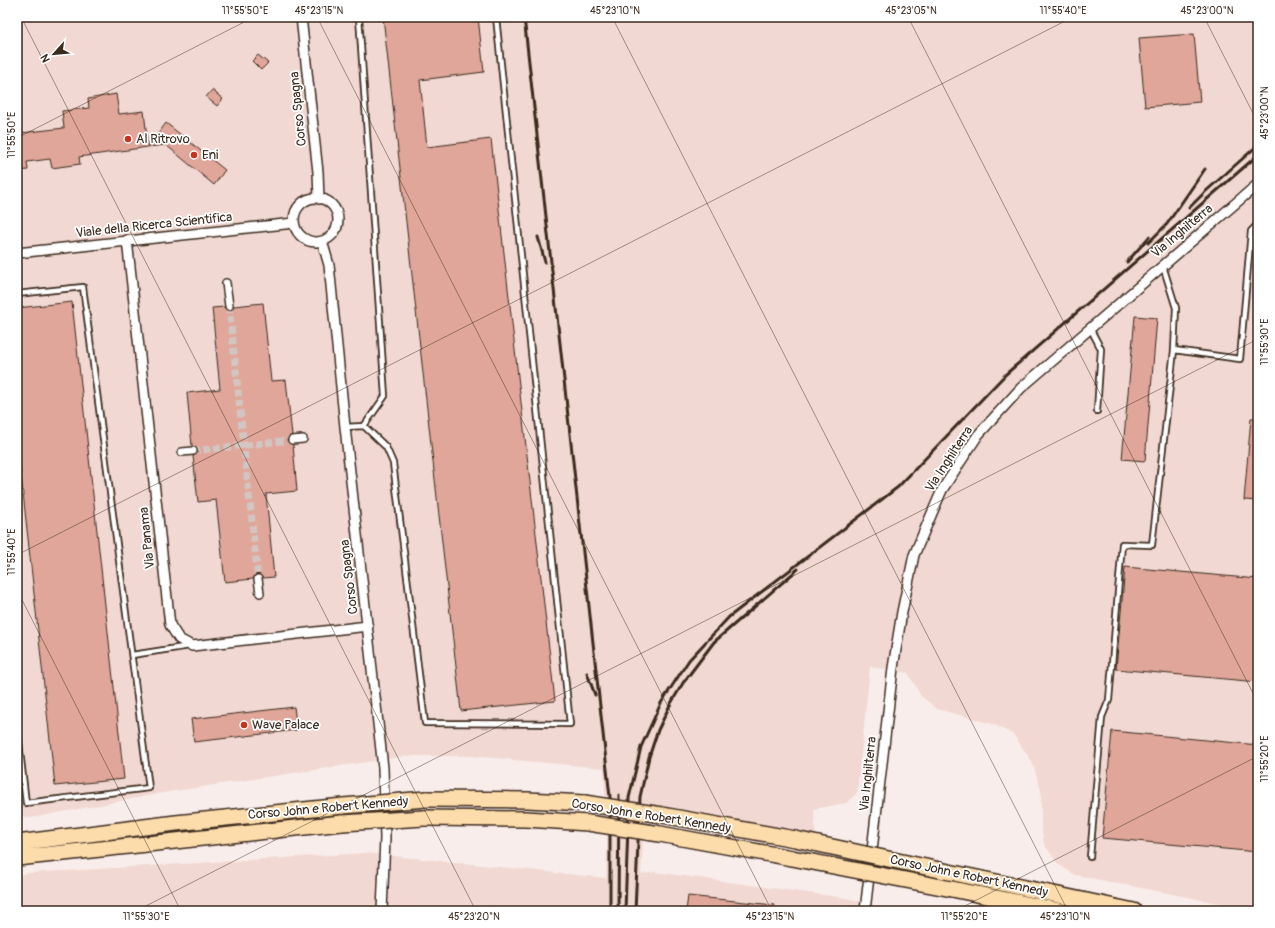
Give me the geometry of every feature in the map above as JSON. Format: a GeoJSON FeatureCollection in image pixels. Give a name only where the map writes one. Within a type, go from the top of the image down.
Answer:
{"type":"FeatureCollection","features":[{"type":"Feature","properties":{"kind":"highway","name":"Corso John e Robert Kennedy"},"geometry":{"type":"LineString","coordinates":[[17,843],[183,822],[426,799],[528,800],[584,803],[662,815],[795,839],[1134,911]]}},
{"type":"Feature","properties":{"kind":"highway","name":"Corso John e Robert Kennedy"},"geometry":{"type":"LineString","coordinates":[[17,858],[342,823],[424,818],[526,819],[588,823],[660,834],[792,858],[1060,911]]}},
{"type":"Feature","properties":{"kind":"street","name":"Corso Spagna"},"geometry":{"type":"LineString","coordinates":[[301,17],[318,172],[319,199]]}},
{"type":"Feature","properties":{"kind":"street","name":"Via Inghilterra"},"geometry":{"type":"LineString","coordinates":[[865,911],[893,668],[914,555],[942,490],[978,435],[1021,388],[1258,184]]}},
{"type":"Feature","properties":{"kind":"street"},"geometry":{"type":"LineString","coordinates":[[312,198],[319,199],[331,205],[337,217],[336,229],[332,236],[322,241],[307,241],[301,237],[295,228],[295,212],[299,206],[312,198]]}},
{"type":"Feature","properties":{"kind":"street","name":"Viale della Ricerca Scientifica"},"geometry":{"type":"LineString","coordinates":[[17,253],[294,223]]}},
{"type":"Feature","properties":{"kind":"street","name":"Via Panama"},"geometry":{"type":"LineString","coordinates":[[127,240],[170,625],[179,639],[192,646]]}},
{"type":"Feature","properties":{"kind":"street","name":"Corso Spagna"},"geometry":{"type":"LineString","coordinates":[[322,241],[329,265],[344,427],[368,626],[383,768],[385,838],[382,911]]}},
{"type":"Feature","properties":{"kind":"street"},"geometry":{"type":"LineString","coordinates":[[226,283],[229,306]]}},
{"type":"Feature","properties":{"kind":"street"},"geometry":{"type":"LineString","coordinates":[[292,440],[303,439]]}},
{"type":"Feature","properties":{"kind":"street"},"geometry":{"type":"LineString","coordinates":[[182,452],[193,451]]}},
{"type":"Feature","properties":{"kind":"street"},"geometry":{"type":"LineString","coordinates":[[258,579],[260,593]]}},
{"type":"Feature","properties":{"kind":"street"},"geometry":{"type":"LineString","coordinates":[[192,646],[368,626]]}},
{"type":"Feature","properties":{"kind":"lane"},"geometry":{"type":"LineString","coordinates":[[359,17],[385,396],[364,426]]}},
{"type":"Feature","properties":{"kind":"lane"},"geometry":{"type":"LineString","coordinates":[[344,427],[364,426],[386,447],[393,463],[425,723],[570,724],[496,17]]}},
{"type":"Feature","properties":{"kind":"lane"},"geometry":{"type":"LineString","coordinates":[[1174,350],[1240,359],[1251,231],[1258,224]]}},
{"type":"Feature","properties":{"kind":"lane"},"geometry":{"type":"LineString","coordinates":[[1090,857],[1102,717],[1109,700],[1122,544],[1152,545],[1174,350],[1176,308],[1163,265]]}},
{"type":"Feature","properties":{"kind":"lane"},"geometry":{"type":"LineString","coordinates":[[17,294],[84,287],[149,788],[26,803],[17,725]]}},
{"type":"Feature","properties":{"kind":"lane"},"geometry":{"type":"LineString","coordinates":[[1090,328],[1101,349],[1097,411]]}},
{"type":"Feature","properties":{"kind":"lane"},"geometry":{"type":"LineString","coordinates":[[132,655],[192,646]]}},
{"type":"Feature","properties":{"kind":"shaded area"},"geometry":{"type":"Polygon","coordinates":[[[17,17],[1258,17],[1258,911],[1075,875],[1058,864],[1044,844],[1041,827],[1041,790],[1032,762],[1014,735],[993,724],[937,709],[921,696],[908,673],[870,667],[857,793],[846,803],[814,809],[816,840],[645,811],[641,874],[655,872],[846,898],[897,911],[17,911],[17,875],[29,873],[365,853],[606,878],[607,843],[604,768],[471,756],[406,756],[168,792],[31,818],[17,815],[17,17]]]}},
{"type":"Feature","properties":{"kind":"building"},"geometry":{"type":"Polygon","coordinates":[[[383,17],[478,17],[484,72],[420,80],[427,147],[491,139],[555,701],[461,711],[383,17]]]}},
{"type":"Feature","properties":{"kind":"building"},"geometry":{"type":"Polygon","coordinates":[[[1194,34],[1200,102],[1145,107],[1139,38],[1194,34]]]}},
{"type":"Feature","properties":{"kind":"building"},"geometry":{"type":"Polygon","coordinates":[[[258,55],[268,63],[261,70],[252,61],[258,55]]]}},
{"type":"Feature","properties":{"kind":"building"},"geometry":{"type":"Polygon","coordinates":[[[212,90],[223,99],[217,106],[206,97],[212,90]]]}},
{"type":"Feature","properties":{"kind":"building"},"geometry":{"type":"Polygon","coordinates":[[[116,94],[119,114],[144,111],[148,147],[79,157],[80,164],[52,168],[50,159],[27,162],[28,170],[17,171],[17,141],[22,141],[21,133],[64,128],[62,111],[89,108],[88,99],[116,94]]]}},
{"type":"Feature","properties":{"kind":"building"},"geometry":{"type":"Polygon","coordinates":[[[166,123],[225,170],[214,185],[166,145],[148,147],[166,123]]]}},
{"type":"Feature","properties":{"kind":"building"},"geometry":{"type":"Polygon","coordinates":[[[72,302],[124,779],[55,786],[17,438],[17,308],[72,302]]]}},
{"type":"Feature","properties":{"kind":"building"},"geometry":{"type":"Polygon","coordinates":[[[263,303],[271,381],[286,380],[292,435],[287,441],[293,445],[297,491],[266,494],[274,577],[263,578],[258,574],[255,575],[253,579],[225,582],[216,500],[198,502],[193,456],[198,450],[192,446],[187,393],[220,389],[212,308],[224,307],[229,311],[232,310],[234,306],[263,303]]]}},
{"type":"Feature","properties":{"kind":"building"},"geometry":{"type":"Polygon","coordinates":[[[1135,316],[1157,318],[1145,461],[1122,459],[1135,316]]]}},
{"type":"Feature","properties":{"kind":"building"},"geometry":{"type":"Polygon","coordinates":[[[1251,418],[1258,418],[1258,501],[1244,500],[1251,418]]]}},
{"type":"Feature","properties":{"kind":"building"},"geometry":{"type":"Polygon","coordinates":[[[1125,567],[1258,579],[1258,682],[1116,669],[1125,567]]]}},
{"type":"Feature","properties":{"kind":"building","name":"Wave Palace"},"geometry":{"type":"Polygon","coordinates":[[[294,707],[297,730],[194,742],[191,719],[294,707]]]}},
{"type":"Feature","properties":{"kind":"building"},"geometry":{"type":"Polygon","coordinates":[[[1112,731],[1258,745],[1258,852],[1102,838],[1112,731]]]}},
{"type":"Feature","properties":{"kind":"building"},"geometry":{"type":"Polygon","coordinates":[[[688,896],[774,905],[774,911],[686,911],[688,896]]]}},
{"type":"Feature","properties":{"kind":"tunnel"},"geometry":{"type":"LineString","coordinates":[[229,306],[258,579]]}},
{"type":"Feature","properties":{"kind":"tunnel"},"geometry":{"type":"LineString","coordinates":[[193,451],[292,440]]}},
{"type":"Feature","properties":{"kind":"railway"},"geometry":{"type":"LineString","coordinates":[[524,17],[610,797],[610,911]]}},
{"type":"Feature","properties":{"kind":"railway"},"geometry":{"type":"LineString","coordinates":[[1189,208],[1258,145]]}},
{"type":"Feature","properties":{"kind":"railway"},"geometry":{"type":"LineString","coordinates":[[625,911],[629,798],[641,747],[661,703],[689,660],[729,617],[898,487],[1006,374],[1258,155]]}},
{"type":"Feature","properties":{"kind":"railway"},"geometry":{"type":"LineString","coordinates":[[1148,243],[1167,224],[1205,169]]}},
{"type":"Feature","properties":{"kind":"railway"},"geometry":{"type":"LineString","coordinates":[[538,237],[545,262]]}},
{"type":"Feature","properties":{"kind":"railway"},"geometry":{"type":"LineString","coordinates":[[1127,262],[1149,237]]}},
{"type":"Feature","properties":{"kind":"railway"},"geometry":{"type":"LineString","coordinates":[[635,911],[640,797],[649,757],[658,730],[683,683],[714,642],[798,569]]}},
{"type":"Feature","properties":{"kind":"railway"},"geometry":{"type":"LineString","coordinates":[[587,673],[595,695]]}},
{"type":"Feature","properties":{"kind":"railway"},"geometry":{"type":"LineString","coordinates":[[618,911],[619,795]]}},
{"type":"Feature","properties":{"kind":"place","name":"Al Ritrovo"},"geometry":{"type":"Point","coordinates":[128,139]}},
{"type":"Feature","properties":{"kind":"place","name":"Eni"},"geometry":{"type":"Point","coordinates":[194,155]}},
{"type":"Feature","properties":{"kind":"place","name":"Wave Palace"},"geometry":{"type":"Point","coordinates":[244,725]}}]}
